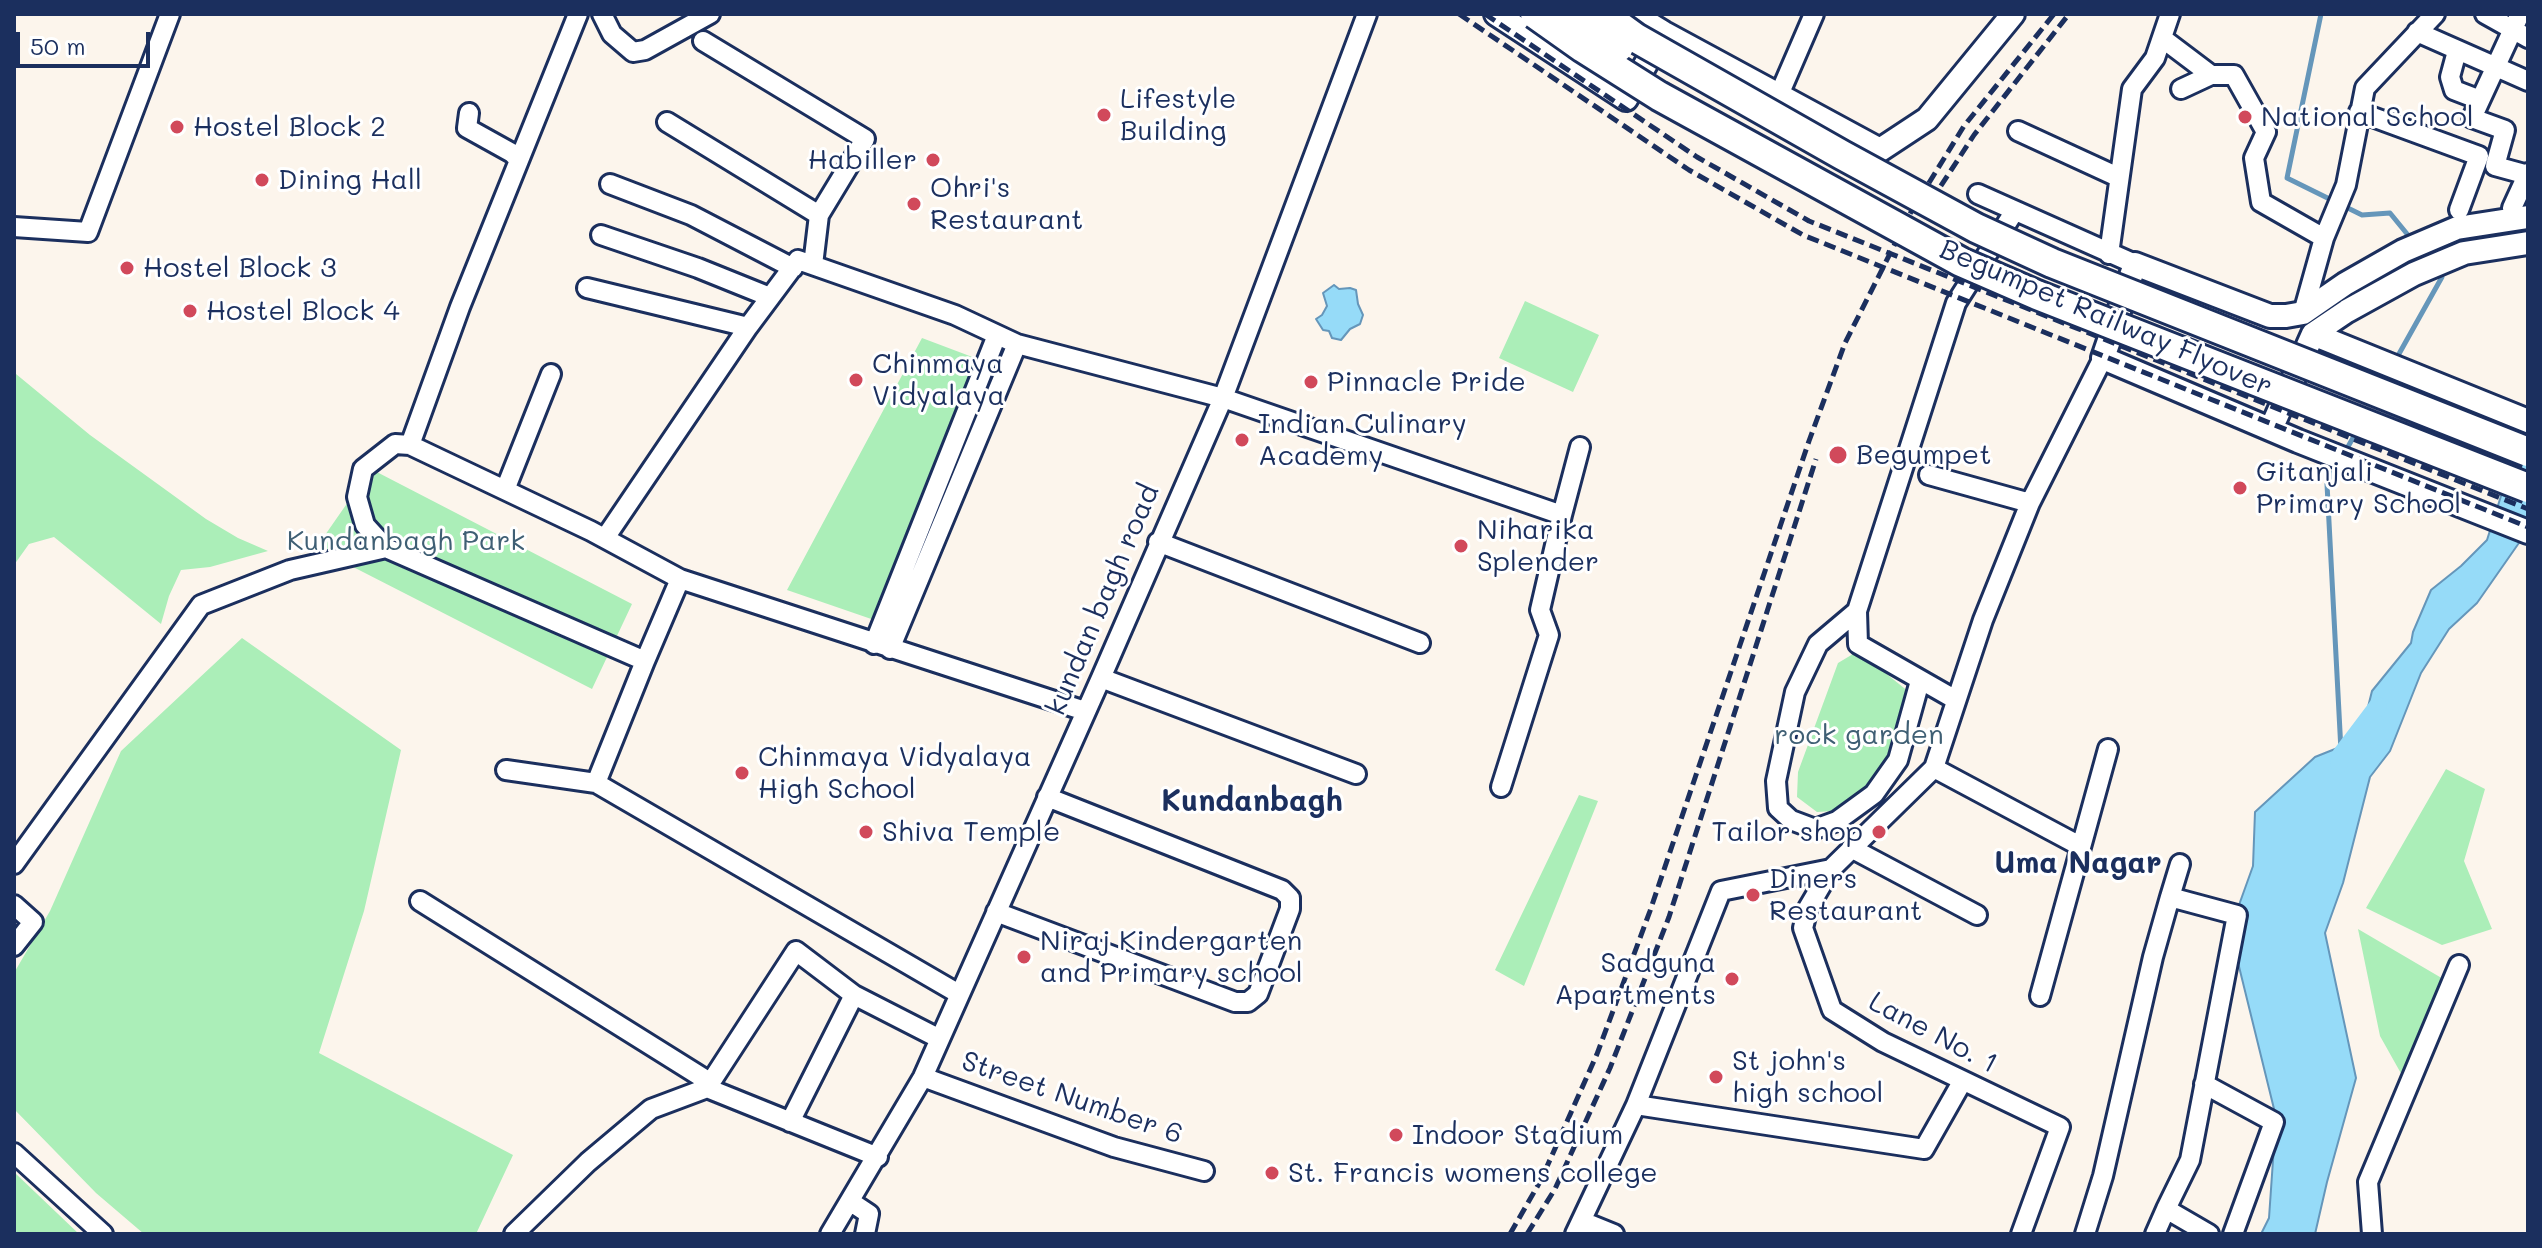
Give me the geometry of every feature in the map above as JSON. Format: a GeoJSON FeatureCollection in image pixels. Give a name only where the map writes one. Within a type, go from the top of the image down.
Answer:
{"type":"FeatureCollection","features":[{"type":"Feature","properties":{"kind":"main road","name":"Begumpet Railway Flyover"},"geometry":{"type":"LineString","coordinates":[[1535,14],[1659,96],[1961,262],[2052,301],[2528,488]]}},
{"type":"Feature","properties":{"kind":"main road"},"geometry":{"type":"LineString","coordinates":[[1570,14],[1630,55],[1689,89],[1759,122],[1842,155]]}},
{"type":"Feature","properties":{"kind":"main road","name":"Begumpet Railway Flyover"},"geometry":{"type":"LineString","coordinates":[[1603,14],[1636,38],[1976,228],[2052,263],[2528,452]]}},
{"type":"Feature","properties":{"kind":"street"},"geometry":{"type":"LineString","coordinates":[[14,227],[88,232],[170,14]]}},
{"type":"Feature","properties":{"kind":"street"},"geometry":{"type":"LineString","coordinates":[[410,445],[460,307],[578,14]]}},
{"type":"Feature","properties":{"kind":"street"},"geometry":{"type":"LineString","coordinates":[[602,14],[612,34],[633,52],[645,50],[710,14]]}},
{"type":"Feature","properties":{"kind":"street","name":"kundan bagh road"},"geometry":{"type":"LineString","coordinates":[[830,1234],[923,1077],[1101,678],[1223,398],[1367,14]]}},
{"type":"Feature","properties":{"kind":"street"},"geometry":{"type":"LineString","coordinates":[[1496,14],[1626,99],[1664,33]]}},
{"type":"Feature","properties":{"kind":"street"},"geometry":{"type":"LineString","coordinates":[[1585,73],[1619,14]]}},
{"type":"Feature","properties":{"kind":"street"},"geometry":{"type":"LineString","coordinates":[[1633,14],[1880,150],[1927,119],[2013,14]]}},
{"type":"Feature","properties":{"kind":"street"},"geometry":{"type":"LineString","coordinates":[[1779,95],[1814,14]]}},
{"type":"Feature","properties":{"kind":"street"},"geometry":{"type":"LineString","coordinates":[[2109,254],[2132,89],[2155,58],[2170,14]]}},
{"type":"Feature","properties":{"kind":"street"},"geometry":{"type":"LineString","coordinates":[[2303,313],[2324,238],[2346,185],[2365,88],[2435,14]]}},
{"type":"Feature","properties":{"kind":"street"},"geometry":{"type":"LineString","coordinates":[[1978,194],[2109,254],[2270,316],[2303,313],[2335,290],[2403,251],[2457,228],[2520,213],[2528,174],[2495,166],[2505,130],[2472,118],[2494,67],[2520,27],[2485,14]]}},
{"type":"Feature","properties":{"kind":"street"},"geometry":{"type":"LineString","coordinates":[[2417,32],[2528,81]]}},
{"type":"Feature","properties":{"kind":"street"},"geometry":{"type":"LineString","coordinates":[[2162,38],[2211,75]]}},
{"type":"Feature","properties":{"kind":"street"},"geometry":{"type":"LineString","coordinates":[[703,41],[865,139],[819,215],[813,265]]}},
{"type":"Feature","properties":{"kind":"street"},"geometry":{"type":"LineString","coordinates":[[2457,51],[2450,77],[2454,90],[2480,100]]}},
{"type":"Feature","properties":{"kind":"street"},"geometry":{"type":"LineString","coordinates":[[2181,89],[2211,75],[2234,75],[2266,132],[2254,158],[2261,202],[2324,238]]}},
{"type":"Feature","properties":{"kind":"street"},"geometry":{"type":"LineString","coordinates":[[2359,112],[2479,156],[2459,210]]}},
{"type":"Feature","properties":{"kind":"street"},"geometry":{"type":"LineString","coordinates":[[469,113],[467,128],[519,160]]}},
{"type":"Feature","properties":{"kind":"street"},"geometry":{"type":"LineString","coordinates":[[667,122],[819,215]]}},
{"type":"Feature","properties":{"kind":"street"},"geometry":{"type":"LineString","coordinates":[[2018,131],[2118,177]]}},
{"type":"Feature","properties":{"kind":"street"},"geometry":{"type":"LineString","coordinates":[[610,184],[691,215],[793,268]]}},
{"type":"Feature","properties":{"kind":"street"},"geometry":{"type":"LineString","coordinates":[[1956,700],[1858,644],[1857,611],[1956,303],[2014,212]]}},
{"type":"Feature","properties":{"kind":"street"},"geometry":{"type":"LineString","coordinates":[[601,235],[698,268],[770,297]]}},
{"type":"Feature","properties":{"kind":"street"},"geometry":{"type":"LineString","coordinates":[[2271,429],[2313,334],[2347,311],[2414,274],[2464,253],[2528,243]]}},
{"type":"Feature","properties":{"kind":"street"},"geometry":{"type":"LineString","coordinates":[[605,538],[748,327],[798,260],[955,315],[1017,344],[1223,398],[1562,515]]}},
{"type":"Feature","properties":{"kind":"street"},"geometry":{"type":"LineString","coordinates":[[2080,846],[1934,768],[1983,620],[2030,503],[2103,358],[2135,264]]}},
{"type":"Feature","properties":{"kind":"street"},"geometry":{"type":"LineString","coordinates":[[587,288],[748,327]]}},
{"type":"Feature","properties":{"kind":"street"},"geometry":{"type":"LineString","coordinates":[[2313,334],[2519,418]]}},
{"type":"Feature","properties":{"kind":"street"},"geometry":{"type":"LineString","coordinates":[[882,646],[932,498],[997,335]]}},
{"type":"Feature","properties":{"kind":"street"},"geometry":{"type":"LineString","coordinates":[[882,646],[950,505],[1017,344]]}},
{"type":"Feature","properties":{"kind":"street"},"geometry":{"type":"LineString","coordinates":[[2103,358],[2298,441],[2528,532]]}},
{"type":"Feature","properties":{"kind":"street"},"geometry":{"type":"LineString","coordinates":[[505,490],[551,374]]}},
{"type":"Feature","properties":{"kind":"street"},"geometry":{"type":"LineString","coordinates":[[645,661],[386,548],[365,525],[357,497],[363,469],[395,444],[410,445],[605,538],[680,579],[1085,711]]}},
{"type":"Feature","properties":{"kind":"street"},"geometry":{"type":"LineString","coordinates":[[1501,787],[1549,635],[1540,610],[1580,447]]}},
{"type":"Feature","properties":{"kind":"street"},"geometry":{"type":"LineString","coordinates":[[950,452],[969,458]]}},
{"type":"Feature","properties":{"kind":"street"},"geometry":{"type":"LineString","coordinates":[[1929,475],[2030,503]]}},
{"type":"Feature","properties":{"kind":"street"},"geometry":{"type":"LineString","coordinates":[[932,498],[950,505]]}},
{"type":"Feature","properties":{"kind":"street"},"geometry":{"type":"LineString","coordinates":[[1158,542],[1420,643]]}},
{"type":"Feature","properties":{"kind":"street"},"geometry":{"type":"LineString","coordinates":[[14,864],[201,605],[290,570],[386,548]]}},
{"type":"Feature","properties":{"kind":"street"},"geometry":{"type":"LineString","coordinates":[[596,783],[680,579]]}},
{"type":"Feature","properties":{"kind":"street"},"geometry":{"type":"LineString","coordinates":[[1857,611],[1818,644],[1795,692],[1776,781],[1778,808],[1791,820],[1815,829],[1837,821],[1874,794],[1898,760],[1920,681]]}},
{"type":"Feature","properties":{"kind":"street"},"geometry":{"type":"LineString","coordinates":[[1101,678],[1356,774]]}},
{"type":"Feature","properties":{"kind":"street"},"geometry":{"type":"LineString","coordinates":[[2040,996],[2108,749]]}},
{"type":"Feature","properties":{"kind":"street","name":"Lane No. 1"},"geometry":{"type":"LineString","coordinates":[[1934,768],[1831,869],[1808,908],[1803,928],[1832,1010],[1883,1042],[2060,1127],[2021,1234]]}},
{"type":"Feature","properties":{"kind":"street"},"geometry":{"type":"LineString","coordinates":[[506,770],[596,783],[959,994]]}},
{"type":"Feature","properties":{"kind":"street"},"geometry":{"type":"LineString","coordinates":[[996,912],[1235,1002],[1248,1002],[1258,994],[1290,909],[1290,898],[1282,890],[1047,797]]}},
{"type":"Feature","properties":{"kind":"street"},"geometry":{"type":"LineString","coordinates":[[1851,848],[1977,915]]}},
{"type":"Feature","properties":{"kind":"street"},"geometry":{"type":"LineString","coordinates":[[2085,1234],[2103,1176],[2153,957],[2180,864]]}},
{"type":"Feature","properties":{"kind":"street"},"geometry":{"type":"LineString","coordinates":[[1614,1234],[1578,1227],[1636,1105],[1721,891],[1831,869]]}},
{"type":"Feature","properties":{"kind":"street"},"geometry":{"type":"LineString","coordinates":[[2155,1234],[2190,1160],[2237,915],[2170,897]]}},
{"type":"Feature","properties":{"kind":"street"},"geometry":{"type":"LineString","coordinates":[[420,901],[709,1086],[878,1157]]}},
{"type":"Feature","properties":{"kind":"street"},"geometry":{"type":"LineString","coordinates":[[14,905],[33,922],[14,946]]}},
{"type":"Feature","properties":{"kind":"street"},"geometry":{"type":"LineString","coordinates":[[514,1234],[588,1162],[651,1109],[709,1086],[796,951],[854,995],[940,1039]]}},
{"type":"Feature","properties":{"kind":"street"},"geometry":{"type":"LineString","coordinates":[[2372,1234],[2368,1182],[2459,965]]}},
{"type":"Feature","properties":{"kind":"street"},"geometry":{"type":"LineString","coordinates":[[790,1122],[854,995]]}},
{"type":"Feature","properties":{"kind":"street","name":"Street Number 6"},"geometry":{"type":"LineString","coordinates":[[923,1077],[1114,1147],[1204,1171]]}},
{"type":"Feature","properties":{"kind":"street"},"geometry":{"type":"LineString","coordinates":[[1636,1105],[1924,1149],[1962,1082]]}},
{"type":"Feature","properties":{"kind":"street"},"geometry":{"type":"LineString","coordinates":[[2204,1084],[2274,1122],[2233,1234]]}},
{"type":"Feature","properties":{"kind":"street"},"geometry":{"type":"LineString","coordinates":[[14,1153],[103,1234]]}},
{"type":"Feature","properties":{"kind":"street"},"geometry":{"type":"LineString","coordinates":[[851,1202],[869,1214],[865,1234]]}},
{"type":"Feature","properties":{"kind":"street"},"geometry":{"type":"LineString","coordinates":[[2166,1209],[2209,1234]]}},
{"type":"Feature","properties":{"kind":"green space"},"geometry":{"type":"Polygon","coordinates":[[[1525,301],[1599,335],[1573,392],[1499,358],[1525,301]]]}},
{"type":"Feature","properties":{"kind":"green space"},"geometry":{"type":"Polygon","coordinates":[[[922,338],[983,361],[880,622],[787,590],[922,338]]]}},
{"type":"Feature","properties":{"kind":"green space"},"geometry":{"type":"Polygon","coordinates":[[[16,374],[90,435],[206,519],[268,551],[210,567],[181,570],[161,624],[54,537],[29,544],[14,565],[16,374]]]}},
{"type":"Feature","properties":{"kind":"green space","name":"Kundanbagh Park"},"geometry":{"type":"Polygon","coordinates":[[[371,469],[632,604],[592,689],[316,548],[371,469]]]}},
{"type":"Feature","properties":{"kind":"green space"},"geometry":{"type":"Polygon","coordinates":[[[242,638],[401,750],[364,911],[319,1053],[513,1155],[476,1234],[144,1234],[96,1193],[14,1109],[14,973],[50,911],[121,751],[242,638]]]}},
{"type":"Feature","properties":{"kind":"green space","name":"rock garden"},"geometry":{"type":"Polygon","coordinates":[[[1858,651],[1909,692],[1901,760],[1852,810],[1817,812],[1797,797],[1798,772],[1838,663],[1858,651]]]}},
{"type":"Feature","properties":{"kind":"green space"},"geometry":{"type":"Polygon","coordinates":[[[2446,769],[2485,789],[2464,861],[2492,929],[2442,945],[2366,908],[2446,769]]]}},
{"type":"Feature","properties":{"kind":"green space"},"geometry":{"type":"Polygon","coordinates":[[[1579,795],[1598,801],[1524,986],[1495,970],[1579,795]]]}},
{"type":"Feature","properties":{"kind":"green space"},"geometry":{"type":"Polygon","coordinates":[[[2358,929],[2445,980],[2403,1077],[2380,1036],[2358,929]]]}},
{"type":"Feature","properties":{"kind":"green space"},"geometry":{"type":"Polygon","coordinates":[[[14,1172],[79,1234],[14,1234],[14,1172]]]}},
{"type":"Feature","properties":{"kind":"water"},"geometry":{"type":"Polygon","coordinates":[[[1334,285],[1339,289],[1356,290],[1363,315],[1360,324],[1350,329],[1341,340],[1332,338],[1316,319],[1327,306],[1323,293],[1334,285]]]}},
{"type":"Feature","properties":{"kind":"water"},"geometry":{"type":"Polygon","coordinates":[[[2528,411],[2528,530],[2477,603],[2449,629],[2421,673],[2390,751],[2370,777],[2343,883],[2325,933],[2356,1078],[2315,1234],[2261,1234],[2269,1218],[2276,1117],[2230,930],[2253,866],[2255,812],[2315,757],[2360,739],[2372,691],[2411,643],[2431,590],[2487,540],[2528,411]]]}},
{"type":"Feature","properties":{"kind":"waterway"},"geometry":{"type":"LineString","coordinates":[[2321,14],[2287,178],[2362,215],[2390,213],[2412,240]]}},
{"type":"Feature","properties":{"kind":"waterway"},"geometry":{"type":"LineString","coordinates":[[2395,361],[2442,277],[2436,269]]}},
{"type":"Feature","properties":{"kind":"waterway"},"geometry":{"type":"LineString","coordinates":[[2345,452],[2358,429]]}},
{"type":"Feature","properties":{"kind":"waterway"},"geometry":{"type":"LineString","coordinates":[[2338,464],[2327,484],[2341,751]]}},
{"type":"Feature","properties":{"kind":"waterway"},"geometry":{"type":"LineString","coordinates":[[2339,764],[2341,755],[2378,706]]}},
{"type":"Feature","properties":{"kind":"railway"},"geometry":{"type":"LineString","coordinates":[[1459,14],[1689,170],[1803,235],[2528,527]]}},
{"type":"Feature","properties":{"kind":"railway"},"geometry":{"type":"LineString","coordinates":[[1485,14],[1697,157],[1809,221],[2528,509]]}},
{"type":"Feature","properties":{"kind":"railway"},"geometry":{"type":"LineString","coordinates":[[1510,1234],[1541,1180],[1597,1054],[1650,911],[1845,343],[1911,212],[1964,126],[2054,14]]}},
{"type":"Feature","properties":{"kind":"railway"},"geometry":{"type":"LineString","coordinates":[[1931,201],[1974,135],[2069,14]]}},
{"type":"Feature","properties":{"kind":"railway"},"geometry":{"type":"LineString","coordinates":[[1527,1234],[1555,1189],[1610,1068],[1669,917],[1816,459]]}},
{"type":"Feature","properties":{"kind":"place","name":"Lifestyle Building"},"geometry":{"type":"Point","coordinates":[1104,115]}},
{"type":"Feature","properties":{"kind":"place","name":"National School"},"geometry":{"type":"Point","coordinates":[2245,117]}},
{"type":"Feature","properties":{"kind":"place","name":"Hostel Block 2"},"geometry":{"type":"Point","coordinates":[177,127]}},
{"type":"Feature","properties":{"kind":"place","name":"Habiller"},"geometry":{"type":"Point","coordinates":[933,160]}},
{"type":"Feature","properties":{"kind":"place","name":"Dining Hall"},"geometry":{"type":"Point","coordinates":[262,180]}},
{"type":"Feature","properties":{"kind":"place","name":"Ohri's Restaurant"},"geometry":{"type":"Point","coordinates":[914,204]}},
{"type":"Feature","properties":{"kind":"place","name":"Hostel Block 3"},"geometry":{"type":"Point","coordinates":[127,268]}},
{"type":"Feature","properties":{"kind":"place","name":"Hostel Block 4"},"geometry":{"type":"Point","coordinates":[190,311]}},
{"type":"Feature","properties":{"kind":"place","name":"Chinmaya Vidyalaya"},"geometry":{"type":"Point","coordinates":[856,380]}},
{"type":"Feature","properties":{"kind":"place","name":"Pinnacle Pride"},"geometry":{"type":"Point","coordinates":[1311,382]}},
{"type":"Feature","properties":{"kind":"place","name":"Indian Culinary Academy"},"geometry":{"type":"Point","coordinates":[1242,440]}},
{"type":"Feature","properties":{"kind":"place","name":"Begumpet"},"geometry":{"type":"Point","coordinates":[1838,455]}},
{"type":"Feature","properties":{"kind":"place","name":"Gitanjali Primary School"},"geometry":{"type":"Point","coordinates":[2240,488]}},
{"type":"Feature","properties":{"kind":"place","name":"Niharika Splender"},"geometry":{"type":"Point","coordinates":[1461,546]}},
{"type":"Feature","properties":{"kind":"place","name":"Chinmaya Vidyalaya High School"},"geometry":{"type":"Point","coordinates":[742,773]}},
{"type":"Feature","properties":{"kind":"place","name":"Shiva Temple"},"geometry":{"type":"Point","coordinates":[866,832]}},
{"type":"Feature","properties":{"kind":"place","name":"Tailor shop"},"geometry":{"type":"Point","coordinates":[1879,832]}},
{"type":"Feature","properties":{"kind":"place","name":"Diners Restaurant"},"geometry":{"type":"Point","coordinates":[1753,895]}},
{"type":"Feature","properties":{"kind":"place","name":"Niraj Kindergarten and Primary school"},"geometry":{"type":"Point","coordinates":[1024,957]}},
{"type":"Feature","properties":{"kind":"place","name":"Sadguna Apartments"},"geometry":{"type":"Point","coordinates":[1732,979]}},
{"type":"Feature","properties":{"kind":"place","name":"St john's high school"},"geometry":{"type":"Point","coordinates":[1716,1077]}},
{"type":"Feature","properties":{"kind":"place","name":"Indoor Stadium"},"geometry":{"type":"Point","coordinates":[1396,1135]}},
{"type":"Feature","properties":{"kind":"place","name":"St. Francis womens college"},"geometry":{"type":"Point","coordinates":[1272,1173]}},
{"type":"Feature","properties":{"kind":"district","name":"Kundanbagh"},"geometry":{"type":"Point","coordinates":[1252,802]}},
{"type":"Feature","properties":{"kind":"district","name":"Uma Nagar"},"geometry":{"type":"Point","coordinates":[2078,864]}}]}
